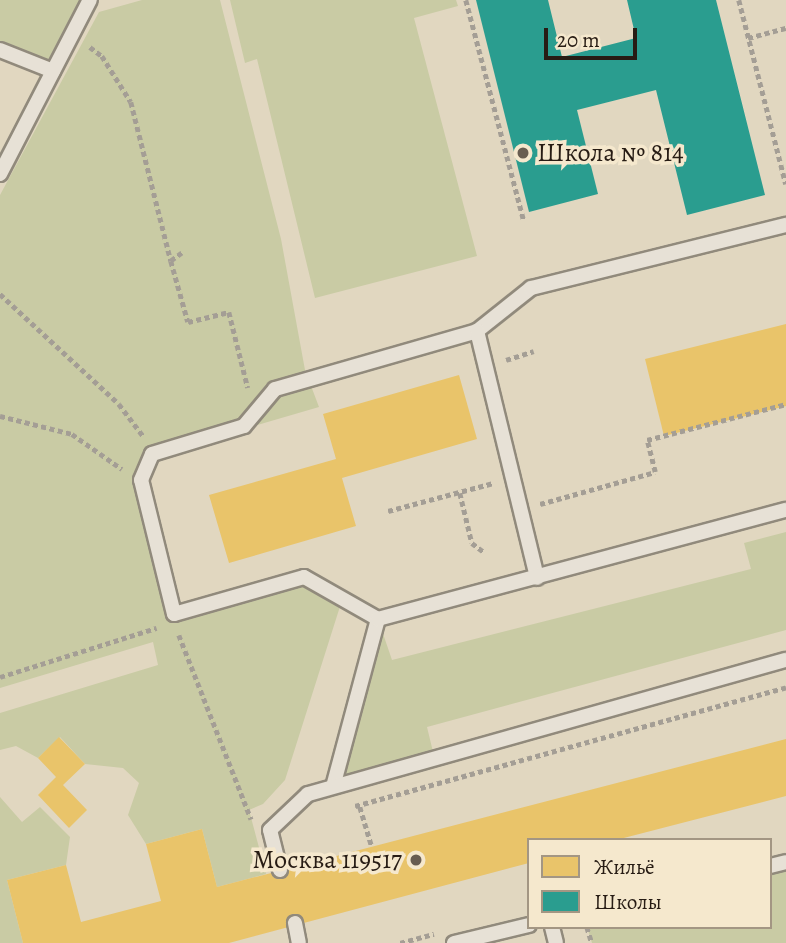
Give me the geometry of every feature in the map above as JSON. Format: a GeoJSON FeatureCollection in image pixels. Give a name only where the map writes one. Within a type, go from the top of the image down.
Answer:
{"type":"FeatureCollection","features":[{"type":"Feature","properties":{"kind":"lane"},"geometry":{"type":"LineString","coordinates":[[0,174],[90,0]]}},
{"type":"Feature","properties":{"kind":"lane"},"geometry":{"type":"LineString","coordinates":[[0,50],[53,71]]}},
{"type":"Feature","properties":{"kind":"lane"},"geometry":{"type":"LineString","coordinates":[[786,225],[531,288],[477,331],[275,389],[243,426],[152,454],[141,480],[175,618],[304,577],[379,619],[786,510]]}},
{"type":"Feature","properties":{"kind":"lane"},"geometry":{"type":"LineString","coordinates":[[477,331],[510,477],[537,578]]}},
{"type":"Feature","properties":{"kind":"lane"},"geometry":{"type":"LineString","coordinates":[[334,783],[379,619]]}},
{"type":"Feature","properties":{"kind":"lane"},"geometry":{"type":"LineString","coordinates":[[280,870],[270,830],[308,794],[334,783],[786,660]]}},
{"type":"Feature","properties":{"kind":"lane"},"geometry":{"type":"LineString","coordinates":[[295,923],[299,943]]}},
{"type":"Feature","properties":{"kind":"lane"},"geometry":{"type":"LineString","coordinates":[[454,943],[527,925]]}},
{"type":"Feature","properties":{"kind":"path"},"geometry":{"type":"LineString","coordinates":[[466,0],[524,221]]}},
{"type":"Feature","properties":{"kind":"path"},"geometry":{"type":"LineString","coordinates":[[739,0],[786,184]]}},
{"type":"Feature","properties":{"kind":"path"},"geometry":{"type":"LineString","coordinates":[[748,38],[786,28]]}},
{"type":"Feature","properties":{"kind":"path"},"geometry":{"type":"LineString","coordinates":[[71,35],[102,56],[131,102],[188,322],[229,312],[251,396]]}},
{"type":"Feature","properties":{"kind":"path"},"geometry":{"type":"LineString","coordinates":[[171,261],[182,253]]}},
{"type":"Feature","properties":{"kind":"path"},"geometry":{"type":"LineString","coordinates":[[0,294],[119,404],[149,446]]}},
{"type":"Feature","properties":{"kind":"path"},"geometry":{"type":"LineString","coordinates":[[519,510],[655,472],[647,440],[786,404]]}},
{"type":"Feature","properties":{"kind":"path"},"geometry":{"type":"LineString","coordinates":[[0,416],[72,435],[133,476]]}},
{"type":"Feature","properties":{"kind":"path"},"geometry":{"type":"LineString","coordinates":[[388,511],[510,477]]}},
{"type":"Feature","properties":{"kind":"path"},"geometry":{"type":"LineString","coordinates":[[460,493],[472,542],[484,552]]}},
{"type":"Feature","properties":{"kind":"path"},"geometry":{"type":"LineString","coordinates":[[0,677],[175,618],[187,665],[221,737],[255,831]]}},
{"type":"Feature","properties":{"kind":"path"},"geometry":{"type":"LineString","coordinates":[[350,805],[360,807],[786,687]]}},
{"type":"Feature","properties":{"kind":"path"},"geometry":{"type":"LineString","coordinates":[[360,807],[372,846]]}},
{"type":"Feature","properties":{"kind":"green space"},"geometry":{"type":"Polygon","coordinates":[[[0,0],[90,0],[53,71],[0,50],[0,0]]]}},
{"type":"Feature","properties":{"kind":"green space"},"geometry":{"type":"Polygon","coordinates":[[[142,0],[220,0],[281,239],[305,370],[319,407],[154,455],[143,483],[174,614],[304,577],[343,597],[285,780],[263,804],[249,810],[266,874],[217,887],[202,829],[146,844],[128,815],[139,783],[123,768],[85,764],[60,737],[38,758],[16,746],[0,750],[0,713],[158,665],[153,642],[0,688],[0,195],[99,12],[142,0]]]}},
{"type":"Feature","properties":{"kind":"green space"},"geometry":{"type":"Polygon","coordinates":[[[230,0],[456,0],[458,6],[414,18],[477,256],[315,298],[257,59],[245,63],[230,0]]]}},
{"type":"Feature","properties":{"kind":"green space"},"geometry":{"type":"Polygon","coordinates":[[[786,532],[786,630],[427,727],[434,756],[334,783],[378,619],[392,660],[751,569],[744,543],[786,532]]]}},
{"type":"Feature","properties":{"kind":"green space"},"geometry":{"type":"Polygon","coordinates":[[[0,797],[22,822],[40,807],[70,837],[66,865],[7,880],[23,943],[0,943],[0,797]]]}},
{"type":"Feature","properties":{"kind":"green space"},"geometry":{"type":"Polygon","coordinates":[[[786,862],[786,943],[592,943],[588,929],[772,929],[772,866],[786,862]]]}},
{"type":"Feature","properties":{"kind":"building: Жильё"},"geometry":{"type":"Polygon","coordinates":[[[786,324],[786,406],[664,436],[645,359],[786,324]]]}},
{"type":"Feature","properties":{"kind":"building: Жильё"},"geometry":{"type":"Polygon","coordinates":[[[459,375],[477,439],[342,478],[356,526],[229,563],[209,495],[336,459],[323,414],[459,375]]]}},
{"type":"Feature","properties":{"kind":"building: Жильё"},"geometry":{"type":"Polygon","coordinates":[[[59,737],[85,764],[63,785],[87,810],[69,828],[38,795],[56,777],[38,758],[59,737]]]}},
{"type":"Feature","properties":{"kind":"building: Жильё"},"geometry":{"type":"Polygon","coordinates":[[[786,739],[786,796],[624,838],[527,838],[527,864],[229,943],[23,943],[7,880],[66,865],[81,922],[161,901],[146,844],[202,829],[217,887],[786,739]]]}},
{"type":"Feature","properties":{"kind":"building: Школы"},"geometry":{"type":"Polygon","coordinates":[[[476,0],[548,0],[562,57],[636,38],[627,0],[716,0],[765,195],[687,215],[656,90],[577,110],[598,194],[529,212],[476,0]]]}},
{"type":"Feature","properties":{"kind":"place","name":"Школа № 814"},"geometry":{"type":"Point","coordinates":[523,153]}},
{"type":"Feature","properties":{"kind":"place","name":"Москва 119517"},"geometry":{"type":"Point","coordinates":[416,860]}}]}
